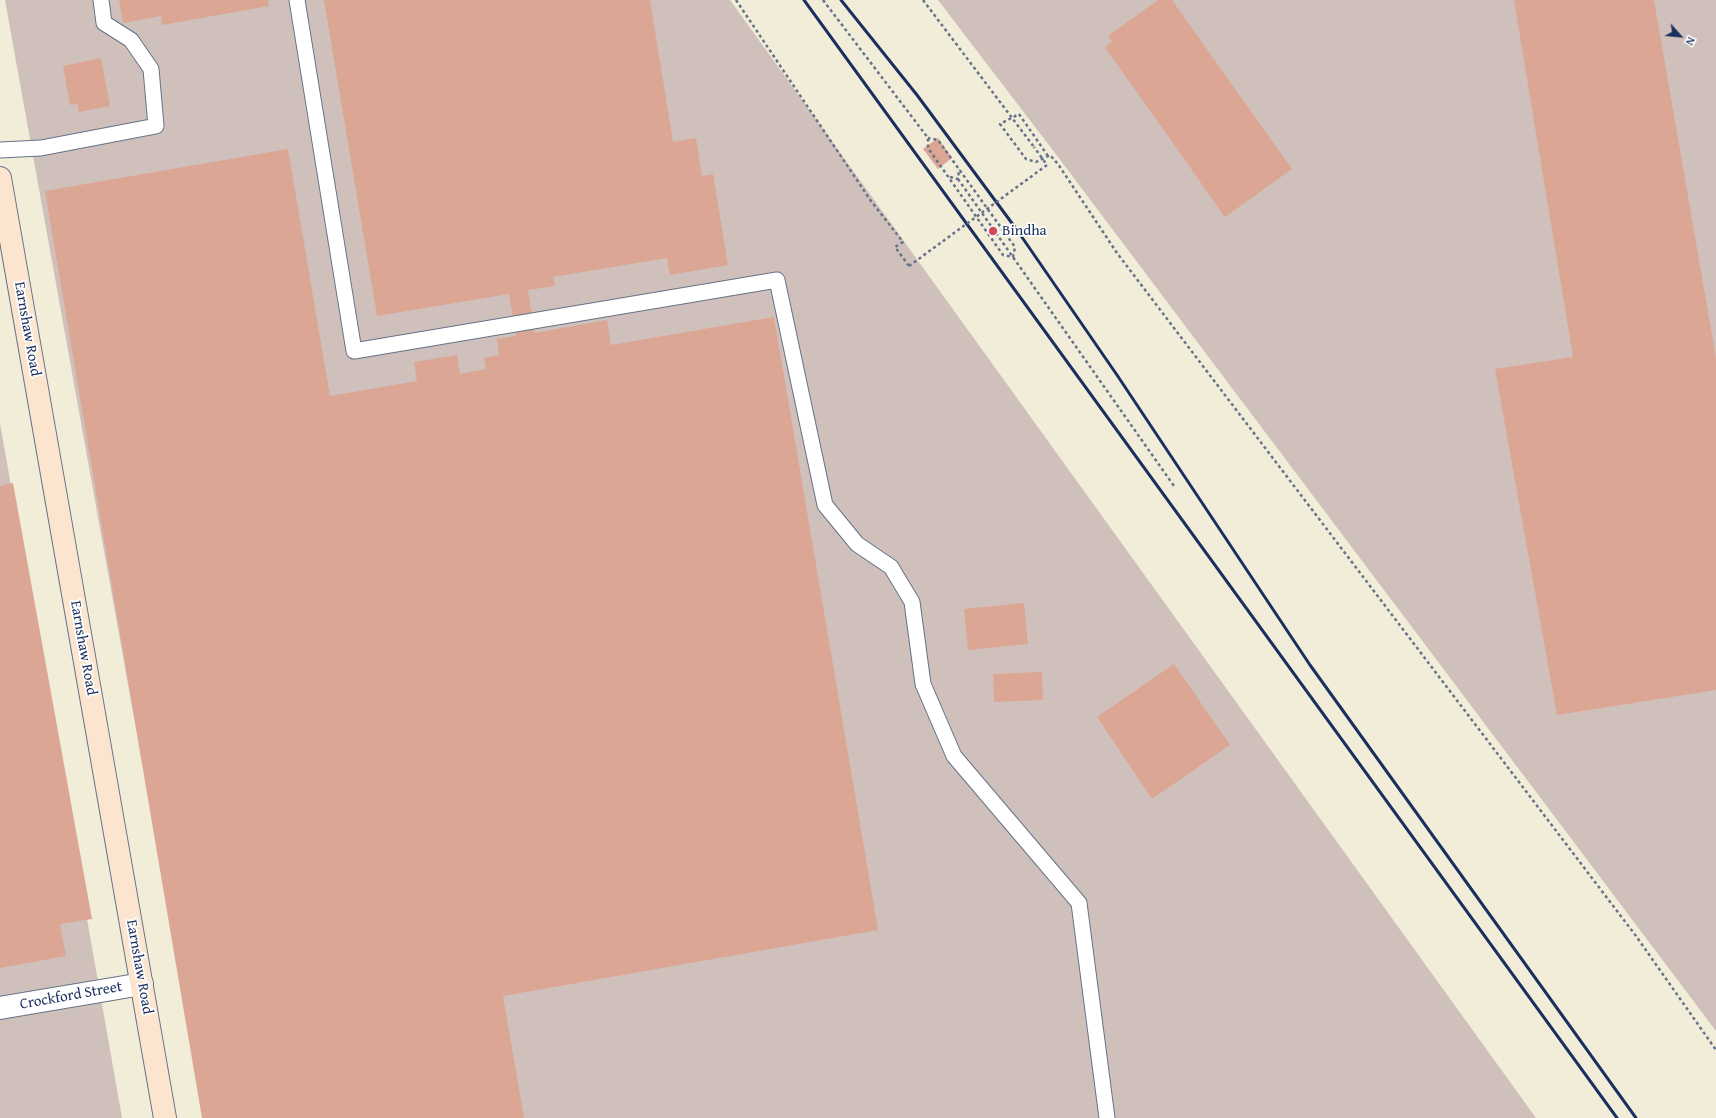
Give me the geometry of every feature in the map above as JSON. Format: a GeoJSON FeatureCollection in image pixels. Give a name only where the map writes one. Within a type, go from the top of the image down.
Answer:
{"type":"FeatureCollection","features":[{"type":"Feature","properties":{"kind":"street","name":"Earnshaw Road"},"geometry":{"type":"LineString","coordinates":[[0,178],[165,1118]]}},
{"type":"Feature","properties":{"kind":"street","name":"Crockford Street"},"geometry":{"type":"LineString","coordinates":[[0,1008],[142,984]]}},
{"type":"Feature","properties":{"kind":"lane"},"geometry":{"type":"LineString","coordinates":[[0,150],[40,148],[156,126],[151,68],[131,40],[104,23],[101,0]]}},
{"type":"Feature","properties":{"kind":"lane"},"geometry":{"type":"LineString","coordinates":[[297,0],[354,351],[777,280],[825,505],[857,544],[891,567],[912,602],[923,684],[954,756],[1079,903],[1107,1118]]}},
{"type":"Feature","properties":{"kind":"path"},"geometry":{"type":"LineString","coordinates":[[736,0],[871,200],[903,242],[895,248],[909,266],[1046,165],[1011,116],[923,0]]}},
{"type":"Feature","properties":{"kind":"path"},"geometry":{"type":"LineString","coordinates":[[823,0],[928,138],[928,148],[1003,255],[1013,257]]}},
{"type":"Feature","properties":{"kind":"path"},"geometry":{"type":"LineString","coordinates":[[1048,156],[1036,162],[1026,159],[1000,124],[1011,116],[1019,114],[1048,156],[1051,156],[1058,164],[1116,253],[1631,930],[1716,1050]]}},
{"type":"Feature","properties":{"kind":"path"},"geometry":{"type":"LineString","coordinates":[[928,138],[938,140],[1015,247],[1013,257]]}},
{"type":"Feature","properties":{"kind":"path"},"geometry":{"type":"LineString","coordinates":[[958,169],[958,179],[1174,486]]}},
{"type":"Feature","properties":{"kind":"path"},"geometry":{"type":"LineString","coordinates":[[949,177],[958,179]]}},
{"type":"Feature","properties":{"kind":"shaded area"},"geometry":{"type":"Polygon","coordinates":[[[5,0],[730,0],[1536,1118],[206,1118],[5,0]]]}},
{"type":"Feature","properties":{"kind":"shaded area"},"geometry":{"type":"Polygon","coordinates":[[[938,0],[1716,0],[1716,1031],[1058,157],[938,0]]]}},
{"type":"Feature","properties":{"kind":"shaded area"},"geometry":{"type":"Polygon","coordinates":[[[0,423],[109,1044],[122,1118],[0,1118],[0,423]]]}},
{"type":"Feature","properties":{"kind":"building"},"geometry":{"type":"Polygon","coordinates":[[[119,0],[268,0],[269,6],[162,25],[161,16],[123,23],[119,0]]]}},
{"type":"Feature","properties":{"kind":"building"},"geometry":{"type":"Polygon","coordinates":[[[324,0],[650,0],[673,142],[696,138],[702,176],[713,174],[728,265],[670,275],[667,258],[553,277],[555,286],[528,290],[535,333],[607,320],[611,345],[774,317],[878,930],[503,996],[524,1118],[202,1118],[45,191],[288,149],[330,396],[417,381],[414,362],[457,355],[460,374],[486,369],[484,358],[499,355],[497,339],[516,336],[509,294],[377,316],[324,0]]]}},
{"type":"Feature","properties":{"kind":"building"},"geometry":{"type":"Polygon","coordinates":[[[1158,0],[1172,0],[1292,169],[1225,217],[1105,47],[1112,42],[1108,36],[1158,0]]]}},
{"type":"Feature","properties":{"kind":"building"},"geometry":{"type":"Polygon","coordinates":[[[1514,0],[1654,0],[1716,358],[1716,690],[1557,715],[1495,369],[1573,357],[1514,0]]]}},
{"type":"Feature","properties":{"kind":"building"},"geometry":{"type":"Polygon","coordinates":[[[101,58],[110,106],[79,112],[77,104],[70,105],[63,66],[101,58]]]}},
{"type":"Feature","properties":{"kind":"building"},"geometry":{"type":"Polygon","coordinates":[[[938,138],[952,158],[938,169],[923,149],[938,138]]]}},
{"type":"Feature","properties":{"kind":"building"},"geometry":{"type":"Polygon","coordinates":[[[13,483],[92,919],[60,924],[66,956],[0,968],[0,486],[13,483]]]}},
{"type":"Feature","properties":{"kind":"building"},"geometry":{"type":"Polygon","coordinates":[[[1024,603],[1028,644],[968,650],[964,609],[1024,603]]]}},
{"type":"Feature","properties":{"kind":"building"},"geometry":{"type":"Polygon","coordinates":[[[1174,664],[1230,745],[1152,799],[1097,717],[1174,664]]]}},
{"type":"Feature","properties":{"kind":"building"},"geometry":{"type":"Polygon","coordinates":[[[1042,672],[1043,700],[994,702],[993,674],[1042,672]]]}},
{"type":"Feature","properties":{"kind":"railway"},"geometry":{"type":"LineString","coordinates":[[804,0],[1617,1118]]}},
{"type":"Feature","properties":{"kind":"railway"},"geometry":{"type":"LineString","coordinates":[[841,0],[917,95],[1017,230],[1117,375],[1310,665],[1636,1118]]}},
{"type":"Feature","properties":{"kind":"place","name":"Bindha"},"geometry":{"type":"Point","coordinates":[993,231]}}]}
